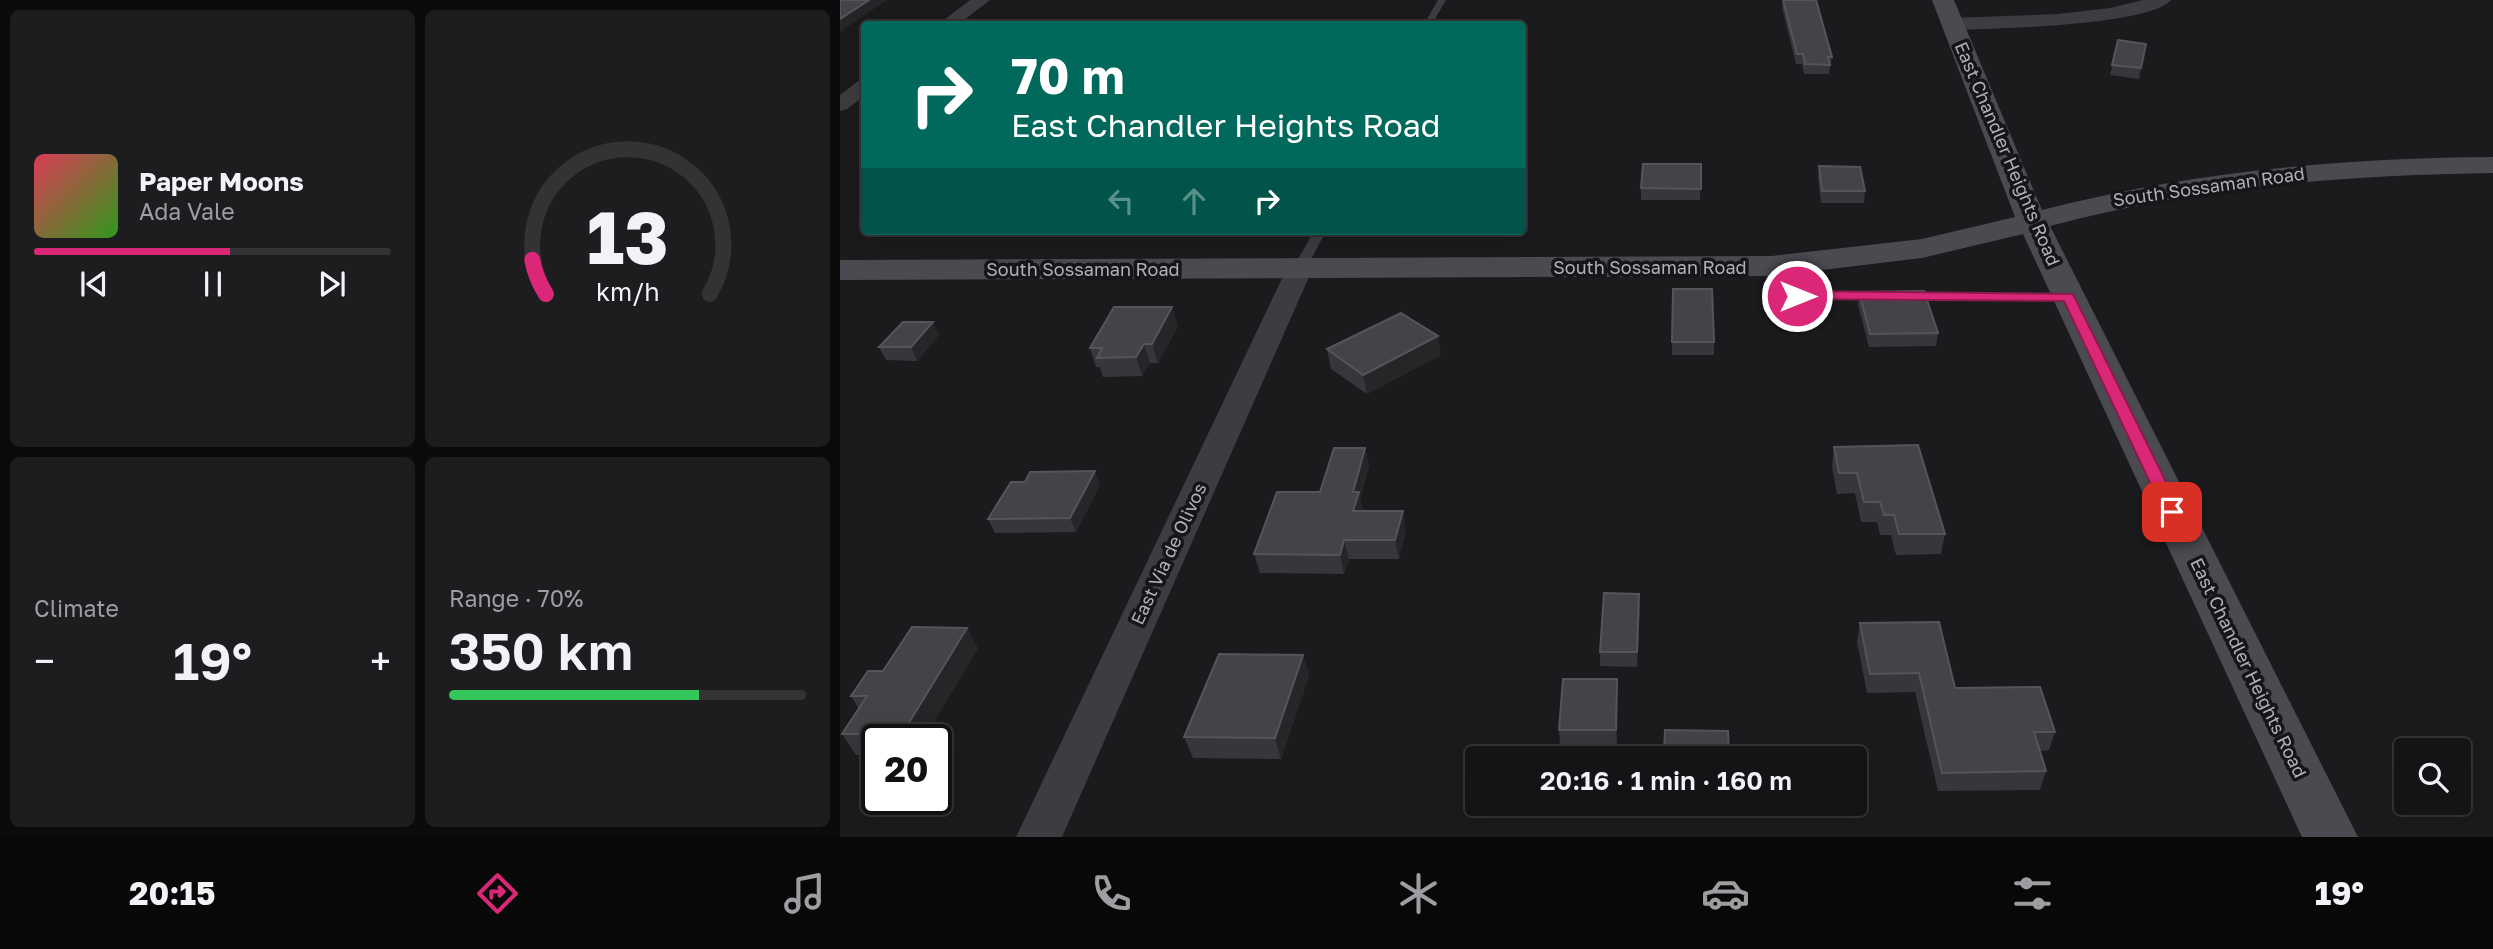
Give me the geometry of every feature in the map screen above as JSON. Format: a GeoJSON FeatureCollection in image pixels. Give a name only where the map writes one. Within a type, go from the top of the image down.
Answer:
{"type":"FeatureCollection","features":[{"type":"Feature","properties":{"kind":"main road","name":"East Chandler Heights Road"},"geometry":{"type":"LineString","coordinates":[[1948,12],[2032,221],[2330,837]]}},
{"type":"Feature","properties":{"kind":"main road","name":"South Sossaman Road"},"geometry":{"type":"LineString","coordinates":[[840,270],[1731,268],[1792,264],[1969,238],[2080,208],[2153,193],[2258,177],[2348,169],[2493,164]]}},
{"type":"Feature","properties":{"kind":"street"},"geometry":{"type":"LineString","coordinates":[[952,21],[981,0]]}},
{"type":"Feature","properties":{"kind":"street"},"geometry":{"type":"LineString","coordinates":[[1948,12],[2077,19],[2128,11],[2162,0]]}},
{"type":"Feature","properties":{"kind":"street"},"geometry":{"type":"LineString","coordinates":[[840,105],[861,88]]}},
{"type":"Feature","properties":{"kind":"street","name":"East Via de Olivos"},"geometry":{"type":"LineString","coordinates":[[1039,837],[1299,270]]}},
{"type":"Feature","properties":{"kind":"lane"},"geometry":{"type":"LineString","coordinates":[[1431,21],[1442,0]]}},
{"type":"Feature","properties":{"kind":"lane"},"geometry":{"type":"LineString","coordinates":[[1299,270],[1318,235]]}},
{"type":"Feature","properties":{"kind":"lane"},"geometry":{"type":"LineString","coordinates":[[1792,264],[1797,296],[2068,297]]}},
{"type":"Feature","properties":{"kind":"building"},"geometry":{"type":"Polygon","coordinates":[[[840,0],[869,0],[840,19],[840,0]]]}},
{"type":"Feature","properties":{"kind":"building"},"geometry":{"type":"Polygon","coordinates":[[[1783,0],[1816,0],[1832,57],[1828,57],[1830,65],[1805,64],[1803,54],[1797,54],[1783,0]]]}},
{"type":"Feature","properties":{"kind":"building"},"geometry":{"type":"Polygon","coordinates":[[[2118,40],[2146,44],[2141,68],[2112,65],[2118,40]]]}},
{"type":"Feature","properties":{"kind":"building"},"geometry":{"type":"Polygon","coordinates":[[[1643,164],[1701,164],[1701,189],[1641,188],[1643,164]]]}},
{"type":"Feature","properties":{"kind":"building"},"geometry":{"type":"Polygon","coordinates":[[[1819,166],[1860,167],[1865,191],[1822,191],[1819,166]]]}},
{"type":"Feature","properties":{"kind":"building"},"geometry":{"type":"Polygon","coordinates":[[[1673,289],[1712,289],[1714,342],[1672,342],[1673,289]]]}},
{"type":"Feature","properties":{"kind":"building"},"geometry":{"type":"Polygon","coordinates":[[[1924,291],[1938,333],[1870,334],[1859,292],[1924,291]]]}},
{"type":"Feature","properties":{"kind":"building"},"geometry":{"type":"Polygon","coordinates":[[[1114,307],[1172,307],[1152,344],[1144,344],[1136,357],[1097,358],[1102,348],[1090,348],[1114,307]]]}},
{"type":"Feature","properties":{"kind":"building"},"geometry":{"type":"Polygon","coordinates":[[[1401,313],[1438,336],[1363,375],[1327,349],[1401,313]]]}},
{"type":"Feature","properties":{"kind":"building"},"geometry":{"type":"Polygon","coordinates":[[[903,322],[933,322],[911,347],[879,347],[903,322]]]}},
{"type":"Feature","properties":{"kind":"building"},"geometry":{"type":"Polygon","coordinates":[[[1918,445],[1945,534],[1899,534],[1894,515],[1884,515],[1880,502],[1864,502],[1857,473],[1839,473],[1834,447],[1918,445]]]}},
{"type":"Feature","properties":{"kind":"building"},"geometry":{"type":"Polygon","coordinates":[[[1334,448],[1365,448],[1353,492],[1359,492],[1353,511],[1403,511],[1395,540],[1344,540],[1340,555],[1254,554],[1277,492],[1320,492],[1334,448]]]}},
{"type":"Feature","properties":{"kind":"building"},"geometry":{"type":"Polygon","coordinates":[[[1095,471],[1070,518],[988,519],[1011,482],[1025,482],[1030,472],[1095,471]]]}},
{"type":"Feature","properties":{"kind":"building"},"geometry":{"type":"Polygon","coordinates":[[[1604,593],[1639,594],[1637,652],[1600,652],[1604,593]]]}},
{"type":"Feature","properties":{"kind":"building"},"geometry":{"type":"Polygon","coordinates":[[[1939,622],[1955,688],[2040,687],[2055,732],[2034,732],[2046,771],[1942,773],[1919,673],[1870,674],[1860,623],[1939,622]]]}},
{"type":"Feature","properties":{"kind":"building"},"geometry":{"type":"Polygon","coordinates":[[[912,627],[967,628],[908,724],[861,724],[861,734],[842,734],[867,696],[851,696],[868,671],[883,671],[912,627]]]}},
{"type":"Feature","properties":{"kind":"building"},"geometry":{"type":"Polygon","coordinates":[[[1219,654],[1303,655],[1275,738],[1184,737],[1219,654]]]}},
{"type":"Feature","properties":{"kind":"building"},"geometry":{"type":"Polygon","coordinates":[[[1563,679],[1617,679],[1616,730],[1559,730],[1563,679]]]}},
{"type":"Feature","properties":{"kind":"building"},"geometry":{"type":"Polygon","coordinates":[[[1665,730],[1728,731],[1729,746],[1664,746],[1665,730]]]}},
{"type":"Feature","properties":{"kind":"route"},"geometry":{"type":"LineString","coordinates":[[1797,296],[2068,297],[2172,512]]}}]}
